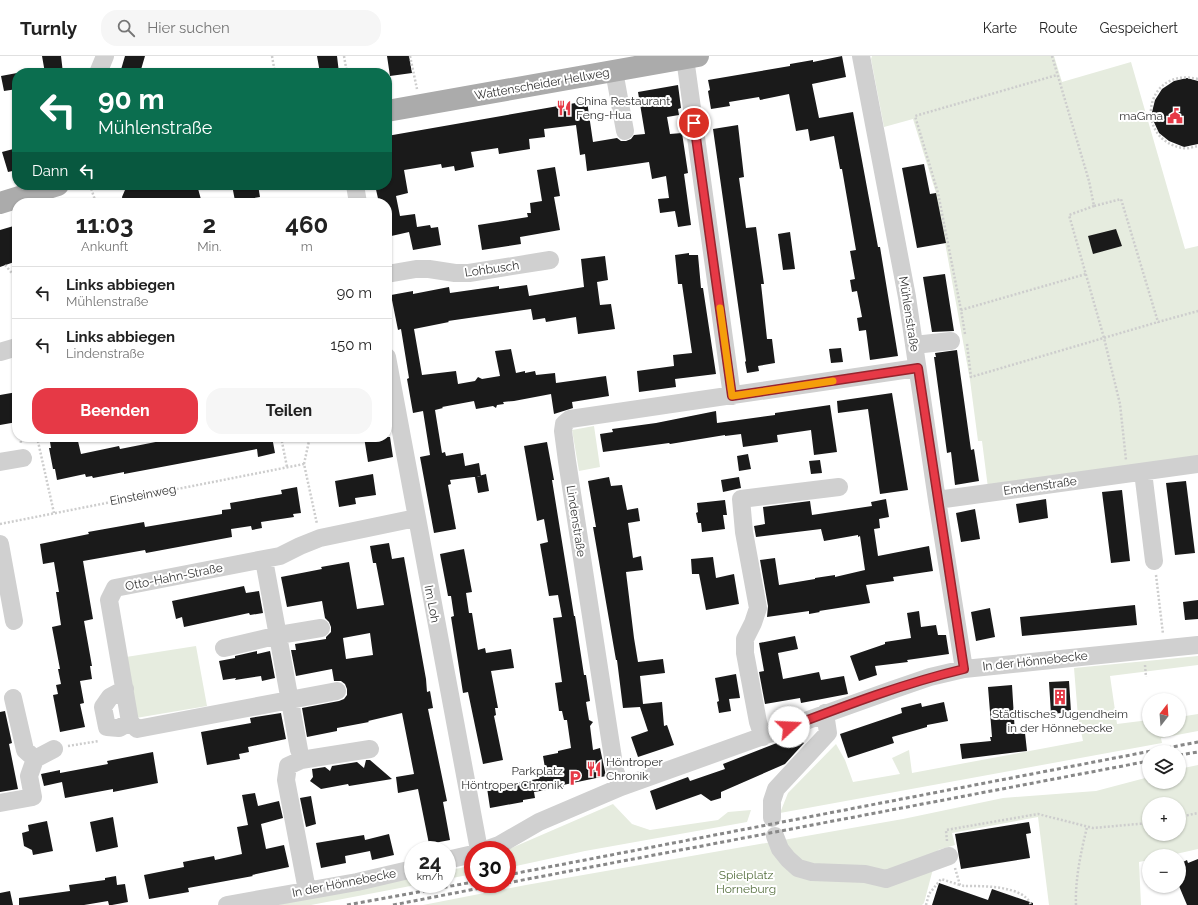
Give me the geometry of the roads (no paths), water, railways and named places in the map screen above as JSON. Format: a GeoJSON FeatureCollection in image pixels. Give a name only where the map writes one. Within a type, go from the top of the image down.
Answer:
{"type":"FeatureCollection","features":[{"type":"Feature","properties":{"kind":"main road","name":"Wattenscheider Hellweg"},"geometry":{"type":"LineString","coordinates":[[392,110],[691,57]]}},
{"type":"Feature","properties":{"kind":"main road"},"geometry":{"type":"LineString","coordinates":[[16,198],[42,190]]}},
{"type":"Feature","properties":{"kind":"main road"},"geometry":{"type":"LineString","coordinates":[[0,203],[12,199]]}},
{"type":"Feature","properties":{"kind":"street"},"geometry":{"type":"LineString","coordinates":[[100,68],[105,56]]}},
{"type":"Feature","properties":{"kind":"street","name":"Mühlenstraße"},"geometry":{"type":"LineString","coordinates":[[861,56],[899,250],[964,669]]}},
{"type":"Feature","properties":{"kind":"street"},"geometry":{"type":"LineString","coordinates":[[691,57],[732,396]]}},
{"type":"Feature","properties":{"kind":"street"},"geometry":{"type":"LineString","coordinates":[[614,71],[625,131]]}},
{"type":"Feature","properties":{"kind":"street","name":"Lohbusch"},"geometry":{"type":"LineString","coordinates":[[392,273],[416,269],[469,273],[550,260]]}},
{"type":"Feature","properties":{"kind":"street"},"geometry":{"type":"LineString","coordinates":[[914,345],[952,342]]}},
{"type":"Feature","properties":{"kind":"street"},"geometry":{"type":"LineString","coordinates":[[0,352],[12,348]]}},
{"type":"Feature","properties":{"kind":"street","name":"Lindenstraße"},"geometry":{"type":"LineString","coordinates":[[621,787],[615,771],[598,663],[567,461],[563,431],[564,424],[570,419],[918,368]]}},
{"type":"Feature","properties":{"kind":"street","name":"Im Loh"},"geometry":{"type":"LineString","coordinates":[[392,385],[477,841]]}},
{"type":"Feature","properties":{"kind":"street"},"geometry":{"type":"LineString","coordinates":[[0,462],[23,458]]}},
{"type":"Feature","properties":{"kind":"street","name":"Emdenstraße"},"geometry":{"type":"LineString","coordinates":[[937,500],[1198,464]]}},
{"type":"Feature","properties":{"kind":"street"},"geometry":{"type":"LineString","coordinates":[[1136,472],[1150,519],[1154,561]]}},
{"type":"Feature","properties":{"kind":"street"},"geometry":{"type":"LineString","coordinates":[[763,737],[758,722],[745,653],[745,639],[758,608],[744,532],[741,500],[839,487]]}},
{"type":"Feature","properties":{"kind":"street","name":"Otto-Hahn-Straße"},"geometry":{"type":"LineString","coordinates":[[130,722],[109,600],[115,588],[264,560],[280,556],[320,538],[416,518]]}},
{"type":"Feature","properties":{"kind":"street"},"geometry":{"type":"LineString","coordinates":[[0,544],[14,621]]}},
{"type":"Feature","properties":{"kind":"street"},"geometry":{"type":"LineString","coordinates":[[264,560],[299,750]]}},
{"type":"Feature","properties":{"kind":"street"},"geometry":{"type":"LineString","coordinates":[[224,648],[279,635],[321,628]]}},
{"type":"Feature","properties":{"kind":"street","name":"In der Hönnebecke"},"geometry":{"type":"LineString","coordinates":[[504,841],[539,822],[621,787],[763,737],[825,713],[930,677],[964,669],[1198,645]]}},
{"type":"Feature","properties":{"kind":"street"},"geometry":{"type":"LineString","coordinates":[[125,689],[110,697],[104,707],[107,727],[119,728],[130,722],[138,729],[337,691]]}},
{"type":"Feature","properties":{"kind":"street"},"geometry":{"type":"LineString","coordinates":[[13,698],[25,750],[35,759]]}},
{"type":"Feature","properties":{"kind":"street"},"geometry":{"type":"LineString","coordinates":[[772,818],[772,801],[776,789],[828,733],[825,713]]}},
{"type":"Feature","properties":{"kind":"street"},"geometry":{"type":"LineString","coordinates":[[0,804],[33,798],[29,776],[35,759],[54,749]]}},
{"type":"Feature","properties":{"kind":"street"},"geometry":{"type":"LineString","coordinates":[[307,890],[286,780],[288,766],[301,760],[370,749]]}},
{"type":"Feature","properties":{"kind":"street"},"geometry":{"type":"LineString","coordinates":[[775,836],[780,849],[788,859],[798,868],[812,872],[866,874],[886,879],[953,864]]}},
{"type":"Feature","properties":{"kind":"street","name":"In der Hönnebecke"},"geometry":{"type":"LineString","coordinates":[[227,905],[357,882],[404,870]]}},
{"type":"Feature","properties":{"kind":"railway"},"geometry":{"type":"LineString","coordinates":[[516,873],[1198,742]]}},
{"type":"Feature","properties":{"kind":"railway"},"geometry":{"type":"LineString","coordinates":[[1186,754],[1198,752]]}},
{"type":"Feature","properties":{"kind":"railway"},"geometry":{"type":"LineString","coordinates":[[516,881],[1142,762]]}},
{"type":"Feature","properties":{"kind":"railway"},"geometry":{"type":"LineString","coordinates":[[347,905],[464,884]]}},
{"type":"Feature","properties":{"kind":"railway"},"geometry":{"type":"LineString","coordinates":[[393,905],[464,891]]}},
{"type":"Feature","properties":{"kind":"place","name":"China Restaurant Feng-Hua"},"geometry":{"type":"Point","coordinates":[564,108]}},
{"type":"Feature","properties":{"kind":"place","name":"maGma"},"geometry":{"type":"Point","coordinates":[1175,116]}},
{"type":"Feature","properties":{"kind":"place","name":"Städtisches Jugendheim in der Hönnebecke"},"geometry":{"type":"Point","coordinates":[1060,697]}},
{"type":"Feature","properties":{"kind":"place","name":"Höntroper Chronik"},"geometry":{"type":"Point","coordinates":[594,769]}},
{"type":"Feature","properties":{"kind":"place","name":"Parkplatz Höntroper Chronik"},"geometry":{"type":"Point","coordinates":[575,778]}},
{"type":"Feature","properties":{"kind":"park label","name":"Spielplatz Horneburg"},"geometry":{"type":"Point","coordinates":[746,882]}}]}
